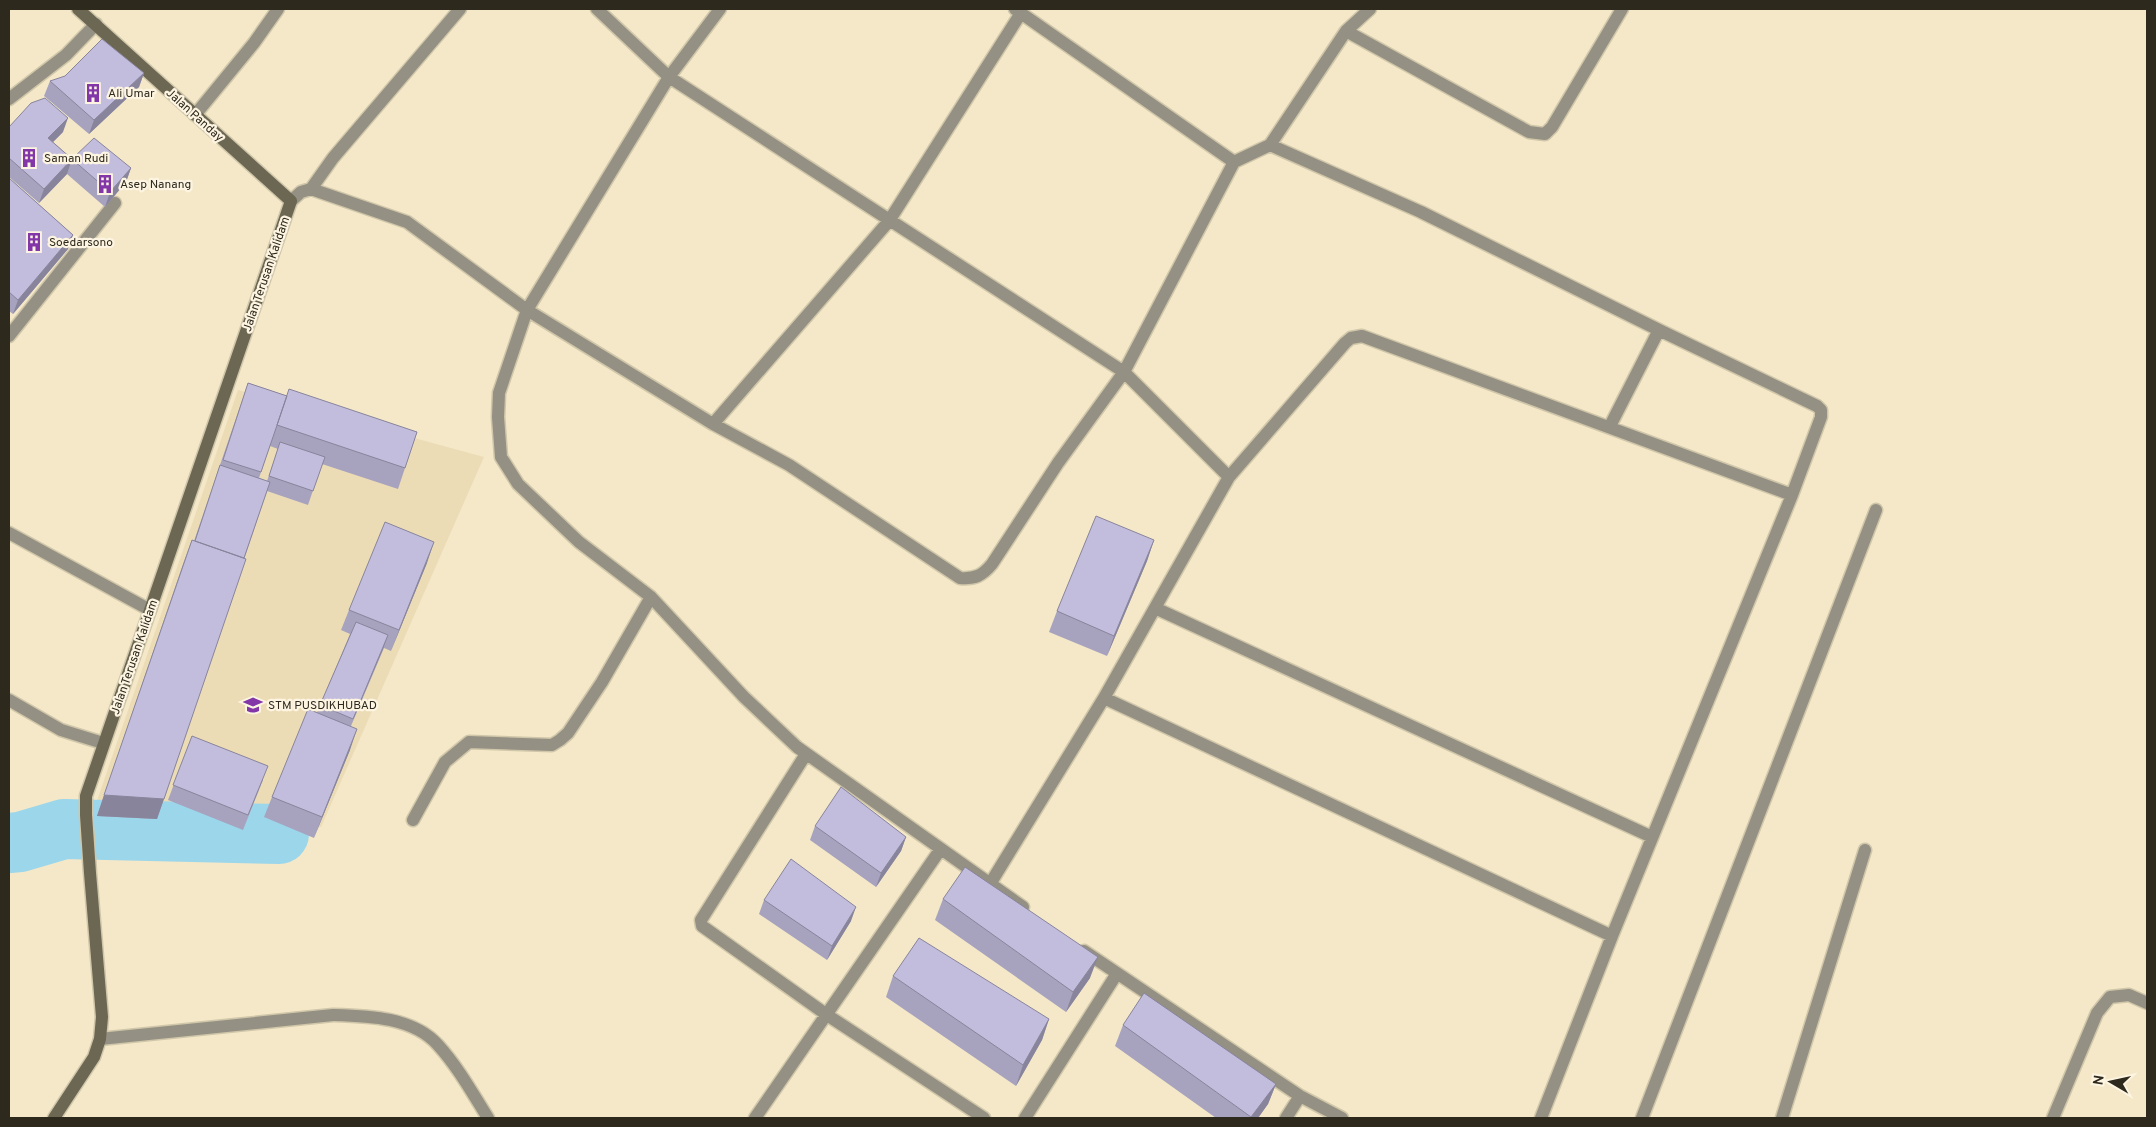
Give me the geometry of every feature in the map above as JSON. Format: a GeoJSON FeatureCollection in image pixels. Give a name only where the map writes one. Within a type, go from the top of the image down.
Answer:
{"type":"FeatureCollection","features":[{"type":"Feature","properties":{"kind":"street","name":"Jalan Panday"},"geometry":{"type":"LineString","coordinates":[[78,9],[291,201]]}},
{"type":"Feature","properties":{"kind":"street"},"geometry":{"type":"LineString","coordinates":[[195,116],[254,43],[278,9]]}},
{"type":"Feature","properties":{"kind":"street"},"geometry":{"type":"LineString","coordinates":[[597,9],[669,77],[1124,372],[1229,477]]}},
{"type":"Feature","properties":{"kind":"street"},"geometry":{"type":"LineString","coordinates":[[720,9],[669,77],[527,310],[499,393],[498,417],[501,456],[518,484],[579,542],[651,596],[744,697],[806,754],[1029,912]]}},
{"type":"Feature","properties":{"kind":"street"},"geometry":{"type":"LineString","coordinates":[[311,188],[407,222],[527,310],[712,424],[789,465],[960,578],[972,579],[983,574],[992,564],[1058,463],[1124,372],[1234,162],[1270,145],[1346,31],[1370,9]]}},
{"type":"Feature","properties":{"kind":"street"},"geometry":{"type":"LineString","coordinates":[[1346,31],[1529,132],[1545,134],[1552,127],[1622,9]]}},
{"type":"Feature","properties":{"kind":"street"},"geometry":{"type":"LineString","coordinates":[[291,201],[301,192],[311,188],[332,158],[456,11]]}},
{"type":"Feature","properties":{"kind":"street"},"geometry":{"type":"LineString","coordinates":[[712,424],[889,221],[1018,11],[1234,162]]}},
{"type":"Feature","properties":{"kind":"street"},"geometry":{"type":"LineString","coordinates":[[9,99],[66,56],[96,24]]}},
{"type":"Feature","properties":{"kind":"street"},"geometry":{"type":"LineString","coordinates":[[1270,145],[1421,212],[1817,406],[1821,410],[1821,417],[1792,495],[1612,936],[1541,1118]]}},
{"type":"Feature","properties":{"kind":"street","name":"Jalan Terusan Kalidam"},"geometry":{"type":"LineString","coordinates":[[54,1118],[94,1058],[100,1039],[102,1017],[90,873],[86,796],[291,201]]}},
{"type":"Feature","properties":{"kind":"street"},"geometry":{"type":"LineString","coordinates":[[9,336],[72,250],[116,203]]}},
{"type":"Feature","properties":{"kind":"street"},"geometry":{"type":"LineString","coordinates":[[1610,426],[1659,330]]}},
{"type":"Feature","properties":{"kind":"street"},"geometry":{"type":"LineString","coordinates":[[990,884],[1104,698],[1229,477],[1351,338],[1362,336],[1610,426],[1792,495]]}},
{"type":"Feature","properties":{"kind":"street"},"geometry":{"type":"LineString","coordinates":[[1642,1118],[1876,510]]}},
{"type":"Feature","properties":{"kind":"street"},"geometry":{"type":"LineString","coordinates":[[9,533],[150,610]]}},
{"type":"Feature","properties":{"kind":"street"},"geometry":{"type":"LineString","coordinates":[[413,820],[444,762],[469,742],[552,745],[568,733],[602,682],[651,596]]}},
{"type":"Feature","properties":{"kind":"street"},"geometry":{"type":"LineString","coordinates":[[1155,608],[1652,838]]}},
{"type":"Feature","properties":{"kind":"street"},"geometry":{"type":"LineString","coordinates":[[1104,698],[1612,936]]}},
{"type":"Feature","properties":{"kind":"street"},"geometry":{"type":"LineString","coordinates":[[9,700],[61,730],[103,743]]}},
{"type":"Feature","properties":{"kind":"street"},"geometry":{"type":"LineString","coordinates":[[806,754],[701,920],[702,926],[826,1014],[984,1118]]}},
{"type":"Feature","properties":{"kind":"street"},"geometry":{"type":"LineString","coordinates":[[755,1118],[940,850]]}},
{"type":"Feature","properties":{"kind":"street"},"geometry":{"type":"LineString","coordinates":[[1782,1118],[1866,850]]}},
{"type":"Feature","properties":{"kind":"street"},"geometry":{"type":"LineString","coordinates":[[1077,946],[1116,975],[1300,1096],[1342,1118]]}},
{"type":"Feature","properties":{"kind":"street"},"geometry":{"type":"LineString","coordinates":[[1025,1118],[1116,975]]}},
{"type":"Feature","properties":{"kind":"street"},"geometry":{"type":"LineString","coordinates":[[2053,1118],[2097,1013],[2110,997],[2128,995],[2147,1003]]}},
{"type":"Feature","properties":{"kind":"street"},"geometry":{"type":"LineString","coordinates":[[100,1039],[333,1015],[366,1016],[394,1021],[416,1030],[437,1044],[461,1076],[488,1118]]}},
{"type":"Feature","properties":{"kind":"street"},"geometry":{"type":"LineString","coordinates":[[1286,1118],[1300,1096]]}},
{"type":"Feature","properties":{"kind":"shaded area","name":"STM PUSDIKHUBAD"},"geometry":{"type":"Polygon","coordinates":[[[238,390],[484,457],[321,827],[90,821],[238,390]]]}},
{"type":"Feature","properties":{"kind":"building","name":"Ali Umar"},"geometry":{"type":"Polygon","coordinates":[[[102,39],[144,73],[94,120],[50,81],[65,76],[102,39]]]}},
{"type":"Feature","properties":{"kind":"building","name":"Saman Rudi"},"geometry":{"type":"Polygon","coordinates":[[[45,98],[68,118],[48,138],[72,159],[44,189],[9,158],[9,127],[31,103],[45,98]]]}},
{"type":"Feature","properties":{"kind":"building"},"geometry":{"type":"Polygon","coordinates":[[[94,138],[131,168],[110,192],[72,159],[94,138]]]}},
{"type":"Feature","properties":{"kind":"building"},"geometry":{"type":"Polygon","coordinates":[[[9,178],[73,235],[18,300],[9,292],[9,178]]]}},
{"type":"Feature","properties":{"kind":"building"},"geometry":{"type":"Polygon","coordinates":[[[248,383],[287,396],[261,472],[223,460],[248,383]]]}},
{"type":"Feature","properties":{"kind":"building"},"geometry":{"type":"Polygon","coordinates":[[[289,389],[417,432],[405,468],[277,425],[289,389]]]}},
{"type":"Feature","properties":{"kind":"building"},"geometry":{"type":"Polygon","coordinates":[[[280,442],[325,457],[313,491],[269,476],[280,442]]]}},
{"type":"Feature","properties":{"kind":"building"},"geometry":{"type":"Polygon","coordinates":[[[220,465],[270,482],[244,558],[195,541],[220,465]]]}},
{"type":"Feature","properties":{"kind":"building"},"geometry":{"type":"Polygon","coordinates":[[[1096,516],[1154,540],[1114,636],[1057,611],[1096,516]]]}},
{"type":"Feature","properties":{"kind":"building"},"geometry":{"type":"Polygon","coordinates":[[[385,522],[434,542],[399,630],[349,610],[385,522]]]}},
{"type":"Feature","properties":{"kind":"building"},"geometry":{"type":"Polygon","coordinates":[[[192,540],[246,559],[164,799],[104,795],[192,540]]]}},
{"type":"Feature","properties":{"kind":"building"},"geometry":{"type":"Polygon","coordinates":[[[356,622],[388,635],[353,719],[320,705],[356,622]]]}},
{"type":"Feature","properties":{"kind":"building"},"geometry":{"type":"Polygon","coordinates":[[[308,709],[357,729],[322,817],[272,797],[308,709]]]}},
{"type":"Feature","properties":{"kind":"building"},"geometry":{"type":"Polygon","coordinates":[[[192,736],[268,766],[248,815],[173,785],[192,736]]]}},
{"type":"Feature","properties":{"kind":"building"},"geometry":{"type":"Polygon","coordinates":[[[841,787],[906,837],[881,873],[815,826],[841,787]]]}},
{"type":"Feature","properties":{"kind":"building"},"geometry":{"type":"Polygon","coordinates":[[[791,859],[856,907],[832,946],[764,900],[791,859]]]}},
{"type":"Feature","properties":{"kind":"building"},"geometry":{"type":"Polygon","coordinates":[[[965,867],[1098,957],[1073,992],[943,899],[965,867]]]}},
{"type":"Feature","properties":{"kind":"building"},"geometry":{"type":"Polygon","coordinates":[[[919,938],[1049,1019],[1023,1065],[893,976],[919,938]]]}},
{"type":"Feature","properties":{"kind":"building"},"geometry":{"type":"Polygon","coordinates":[[[1144,993],[1276,1084],[1251,1117],[1123,1025],[1144,993]]]}},
{"type":"Feature","properties":{"kind":"waterway"},"geometry":{"type":"LineString","coordinates":[[9,843],[20,842],[64,829],[279,834]]}},
{"type":"Feature","properties":{"kind":"place","name":"Ali Umar"},"geometry":{"type":"Point","coordinates":[93,93]}},
{"type":"Feature","properties":{"kind":"place","name":"Saman Rudi"},"geometry":{"type":"Point","coordinates":[29,158]}},
{"type":"Feature","properties":{"kind":"place","name":"Asep Nanang"},"geometry":{"type":"Point","coordinates":[105,184]}},
{"type":"Feature","properties":{"kind":"place","name":"Soedarsono"},"geometry":{"type":"Point","coordinates":[34,242]}},
{"type":"Feature","properties":{"kind":"place","name":"STM PUSDIKHUBAD"},"geometry":{"type":"Point","coordinates":[253,705]}}]}
